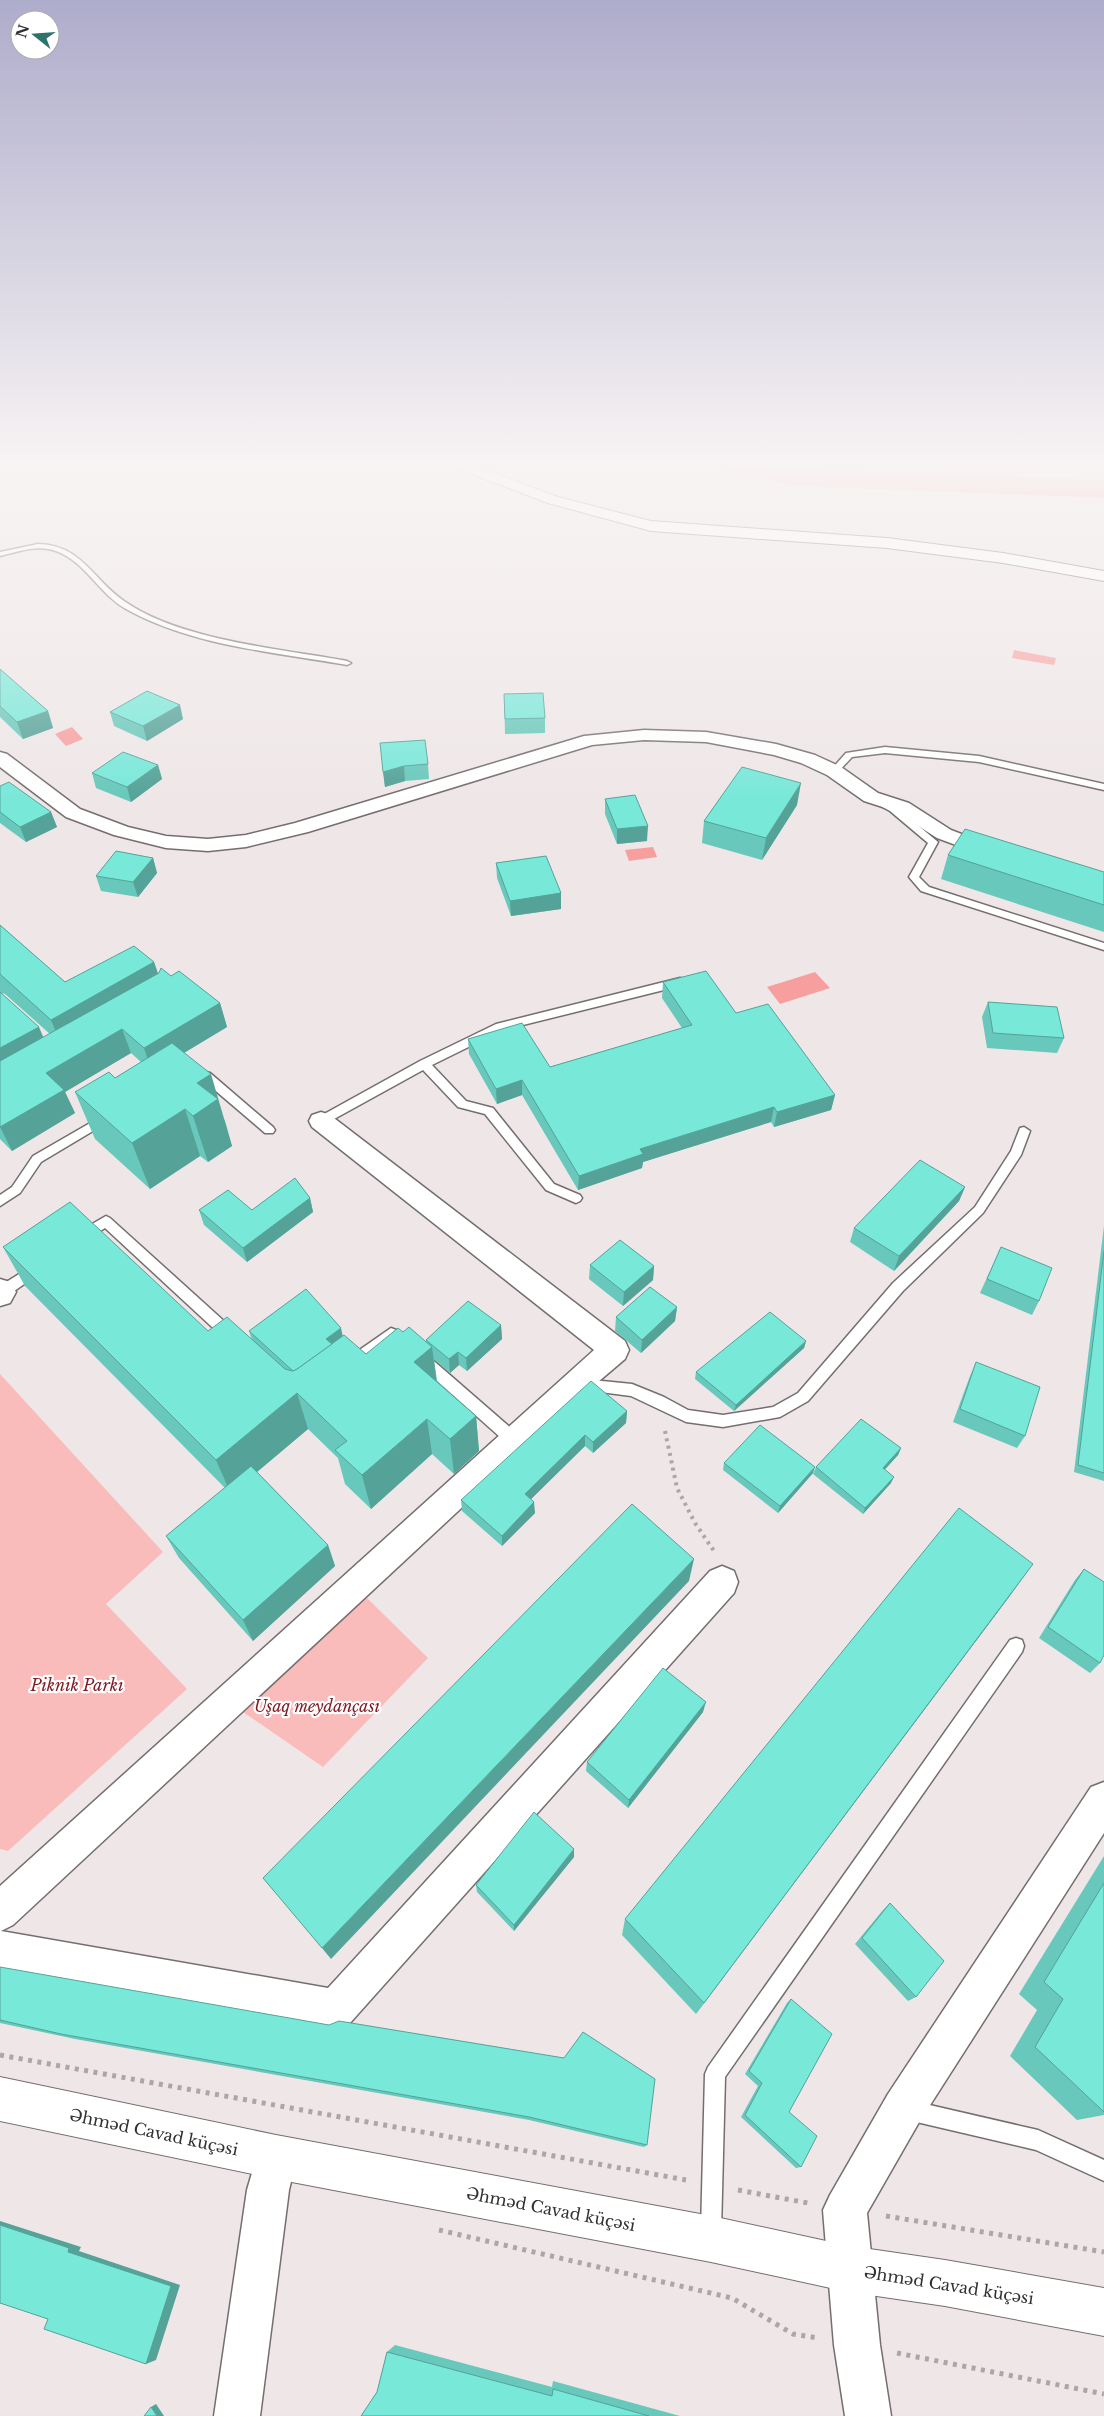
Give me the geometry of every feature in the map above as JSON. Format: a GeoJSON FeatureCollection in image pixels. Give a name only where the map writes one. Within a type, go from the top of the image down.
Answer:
{"type":"FeatureCollection","features":[{"type":"Feature","properties":{"kind":"main road","name":"Əhməd Cavad küçəsi"},"geometry":{"type":"LineString","coordinates":[[0,2099],[276,2157],[711,2239],[849,2269],[945,2283],[1104,2312]]}},
{"type":"Feature","properties":{"kind":"street"},"geometry":{"type":"LineString","coordinates":[[0,758],[73,813],[130,833],[166,842],[208,845],[246,841],[301,828],[590,740],[670,735],[706,737],[776,750],[808,759],[834,771],[871,798],[902,807],[938,838],[1006,857]]}},
{"type":"Feature","properties":{"kind":"street"},"geometry":{"type":"LineString","coordinates":[[0,1912],[575,1384],[616,1350],[321,1121]]}},
{"type":"Feature","properties":{"kind":"street"},"geometry":{"type":"LineString","coordinates":[[0,1950],[336,2009],[722,1582]]}},
{"type":"Feature","properties":{"kind":"street"},"geometry":{"type":"LineString","coordinates":[[868,2416],[857,2345],[845,2210],[903,2108],[1104,1800]]}},
{"type":"Feature","properties":{"kind":"street"},"geometry":{"type":"LineString","coordinates":[[237,2416],[268,2190],[276,2157]]}},
{"type":"Feature","properties":{"kind":"lane"},"geometry":{"type":"LineString","coordinates":[[94,577],[117,602],[162,624],[196,635],[346,663]]}},
{"type":"Feature","properties":{"kind":"lane"},"geometry":{"type":"LineString","coordinates":[[834,771],[849,755],[884,750],[979,760],[1104,787]]}},
{"type":"Feature","properties":{"kind":"lane"},"geometry":{"type":"LineString","coordinates":[[938,838],[914,877],[925,889],[1104,946]]}},
{"type":"Feature","properties":{"kind":"lane"},"geometry":{"type":"LineString","coordinates":[[321,1121],[424,1064],[500,1027],[693,979]]}},
{"type":"Feature","properties":{"kind":"lane"},"geometry":{"type":"LineString","coordinates":[[424,1064],[462,1104],[489,1111],[550,1187],[576,1198]]}},
{"type":"Feature","properties":{"kind":"lane"},"geometry":{"type":"LineString","coordinates":[[188,1077],[206,1076],[269,1130]]}},
{"type":"Feature","properties":{"kind":"lane"},"geometry":{"type":"LineString","coordinates":[[0,1201],[16,1190],[37,1159],[112,1114]]}},
{"type":"Feature","properties":{"kind":"lane"},"geometry":{"type":"LineString","coordinates":[[575,1384],[632,1390],[659,1401],[686,1416],[723,1421],[775,1413],[803,1397],[898,1287],[979,1210],[1017,1152],[1024,1131]]}},
{"type":"Feature","properties":{"kind":"lane"},"geometry":{"type":"LineString","coordinates":[[74,1243],[106,1220],[244,1347]]}},
{"type":"Feature","properties":{"kind":"lane"},"geometry":{"type":"LineString","coordinates":[[1,1292],[50,1259]]}},
{"type":"Feature","properties":{"kind":"lane"},"geometry":{"type":"LineString","coordinates":[[339,1372],[392,1333],[399,1340]]}},
{"type":"Feature","properties":{"kind":"lane"},"geometry":{"type":"LineString","coordinates":[[414,1352],[514,1440]]}},
{"type":"Feature","properties":{"kind":"lane"},"geometry":{"type":"LineString","coordinates":[[711,2239],[716,2074],[1016,1646]]}},
{"type":"Feature","properties":{"kind":"lane"},"geometry":{"type":"LineString","coordinates":[[903,2108],[1038,2140],[1104,2171]]}},
{"type":"Feature","properties":{"kind":"path"},"geometry":{"type":"LineString","coordinates":[[659,1401],[677,1488],[695,1523],[714,1551],[722,1582]]}},
{"type":"Feature","properties":{"kind":"path"},"geometry":{"type":"LineString","coordinates":[[0,2055],[845,2210],[1104,2252]]}},
{"type":"Feature","properties":{"kind":"path"},"geometry":{"type":"LineString","coordinates":[[793,2334],[1104,2394]]}},
{"type":"Feature","properties":{"kind":"green space","name":"Piknik Parkı"},"geometry":{"type":"Polygon","coordinates":[[[0,1374],[163,1552],[106,1604],[187,1689],[8,1851],[0,1849],[0,1374]]]}},
{"type":"Feature","properties":{"kind":"green space","name":"Uşaq meydançası"},"geometry":{"type":"Polygon","coordinates":[[[366,1597],[428,1658],[323,1767],[243,1712],[366,1597]]]}},
{"type":"Feature","properties":{"kind":"shaded area"},"geometry":{"type":"Polygon","coordinates":[[[1014,650],[1056,658],[1054,665],[1012,658],[1014,650]]]}},
{"type":"Feature","properties":{"kind":"shaded area"},"geometry":{"type":"Polygon","coordinates":[[[72,727],[83,739],[66,746],[55,734],[72,727]]]}},
{"type":"Feature","properties":{"kind":"shaded area"},"geometry":{"type":"Polygon","coordinates":[[[653,847],[657,857],[629,861],[625,850],[653,847]]]}},
{"type":"Feature","properties":{"kind":"shaded area"},"geometry":{"type":"Polygon","coordinates":[[[815,972],[830,988],[780,1004],[767,987],[815,972]]]}},
{"type":"Feature","properties":{"kind":"building"},"geometry":{"type":"Polygon","coordinates":[[[0,669],[48,711],[17,722],[0,706],[0,669]]]}},
{"type":"Feature","properties":{"kind":"building"},"geometry":{"type":"Polygon","coordinates":[[[147,691],[180,705],[143,726],[110,712],[147,691]]]}},
{"type":"Feature","properties":{"kind":"building"},"geometry":{"type":"Polygon","coordinates":[[[543,693],[545,718],[505,719],[504,694],[543,693]]]}},
{"type":"Feature","properties":{"kind":"building"},"geometry":{"type":"Polygon","coordinates":[[[425,740],[428,764],[404,766],[383,772],[380,743],[425,740]]]}},
{"type":"Feature","properties":{"kind":"building"},"geometry":{"type":"Polygon","coordinates":[[[123,752],[158,765],[127,787],[92,773],[123,752]]]}},
{"type":"Feature","properties":{"kind":"building"},"geometry":{"type":"Polygon","coordinates":[[[742,767],[801,783],[766,838],[704,821],[742,767]]]}},
{"type":"Feature","properties":{"kind":"building"},"geometry":{"type":"Polygon","coordinates":[[[9,782],[51,812],[20,827],[0,812],[0,786],[9,782]]]}},
{"type":"Feature","properties":{"kind":"building"},"geometry":{"type":"Polygon","coordinates":[[[635,795],[648,826],[617,829],[605,799],[635,795]]]}},
{"type":"Feature","properties":{"kind":"building"},"geometry":{"type":"Polygon","coordinates":[[[965,829],[1104,872],[1104,905],[948,855],[965,829]]]}},
{"type":"Feature","properties":{"kind":"building"},"geometry":{"type":"Polygon","coordinates":[[[116,851],[153,858],[133,882],[96,876],[116,851]]]}},
{"type":"Feature","properties":{"kind":"building"},"geometry":{"type":"Polygon","coordinates":[[[546,856],[561,893],[510,901],[496,863],[546,856]]]}},
{"type":"Feature","properties":{"kind":"building"},"geometry":{"type":"Polygon","coordinates":[[[0,925],[65,982],[134,946],[154,962],[51,1020],[0,974],[0,925]]]}},
{"type":"Feature","properties":{"kind":"building"},"geometry":{"type":"Polygon","coordinates":[[[161,968],[171,976],[179,971],[220,1003],[144,1048],[122,1029],[46,1073],[64,1090],[0,1127],[0,1061],[159,973],[161,968]]]}},
{"type":"Feature","properties":{"kind":"building"},"geometry":{"type":"Polygon","coordinates":[[[706,971],[736,1013],[768,1004],[835,1095],[777,1112],[774,1107],[640,1149],[643,1154],[579,1176],[522,1080],[496,1089],[468,1039],[522,1023],[550,1067],[692,1025],[663,982],[706,971]]]}},
{"type":"Feature","properties":{"kind":"building"},"geometry":{"type":"Polygon","coordinates":[[[0,992],[39,1027],[0,1048],[0,992]]]}},
{"type":"Feature","properties":{"kind":"building"},"geometry":{"type":"Polygon","coordinates":[[[988,1002],[1057,1007],[1064,1038],[993,1033],[988,1002]]]}},
{"type":"Feature","properties":{"kind":"building"},"geometry":{"type":"Polygon","coordinates":[[[172,1043],[211,1074],[197,1083],[218,1099],[193,1116],[185,1109],[132,1143],[75,1092],[109,1072],[115,1078],[172,1043]]]}},
{"type":"Feature","properties":{"kind":"building"},"geometry":{"type":"Polygon","coordinates":[[[920,1160],[965,1187],[899,1256],[854,1228],[920,1160]]]}},
{"type":"Feature","properties":{"kind":"building"},"geometry":{"type":"Polygon","coordinates":[[[295,1178],[310,1198],[243,1248],[199,1210],[228,1190],[252,1210],[295,1178]]]}},
{"type":"Feature","properties":{"kind":"building"},"geometry":{"type":"Polygon","coordinates":[[[70,1202],[208,1331],[227,1317],[285,1369],[292,1371],[344,1335],[366,1354],[398,1328],[403,1332],[409,1327],[432,1347],[414,1362],[476,1416],[450,1439],[427,1419],[362,1475],[335,1450],[347,1441],[297,1393],[216,1460],[3,1247],[70,1202]]]}},
{"type":"Feature","properties":{"kind":"building"},"geometry":{"type":"Polygon","coordinates":[[[620,1240],[654,1266],[624,1292],[590,1265],[620,1240]]]}},
{"type":"Feature","properties":{"kind":"building"},"geometry":{"type":"Polygon","coordinates":[[[1001,1247],[1052,1268],[1039,1301],[987,1279],[1001,1247]]]}},
{"type":"Feature","properties":{"kind":"building"},"geometry":{"type":"Polygon","coordinates":[[[1104,1251],[1104,1473],[1078,1465],[1104,1251]]]}},
{"type":"Feature","properties":{"kind":"building"},"geometry":{"type":"Polygon","coordinates":[[[650,1287],[677,1307],[642,1340],[616,1317],[650,1287]]]}},
{"type":"Feature","properties":{"kind":"building"},"geometry":{"type":"Polygon","coordinates":[[[306,1289],[341,1328],[326,1339],[332,1344],[293,1371],[249,1331],[306,1289]]]}},
{"type":"Feature","properties":{"kind":"building"},"geometry":{"type":"Polygon","coordinates":[[[468,1301],[501,1325],[466,1358],[458,1352],[449,1359],[426,1340],[468,1301]]]}},
{"type":"Feature","properties":{"kind":"building"},"geometry":{"type":"Polygon","coordinates":[[[770,1312],[806,1341],[736,1405],[696,1372],[770,1312]]]}},
{"type":"Feature","properties":{"kind":"building"},"geometry":{"type":"Polygon","coordinates":[[[976,1362],[1040,1387],[1025,1436],[960,1409],[976,1362]]]}},
{"type":"Feature","properties":{"kind":"building"},"geometry":{"type":"Polygon","coordinates":[[[591,1381],[627,1411],[593,1442],[585,1435],[525,1494],[534,1502],[502,1536],[461,1500],[591,1381]]]}},
{"type":"Feature","properties":{"kind":"building"},"geometry":{"type":"Polygon","coordinates":[[[861,1419],[901,1448],[883,1468],[894,1477],[865,1508],[816,1467],[861,1419]]]}},
{"type":"Feature","properties":{"kind":"building"},"geometry":{"type":"Polygon","coordinates":[[[760,1425],[815,1467],[780,1506],[724,1463],[760,1425]]]}},
{"type":"Feature","properties":{"kind":"building"},"geometry":{"type":"Polygon","coordinates":[[[251,1466],[328,1545],[243,1620],[166,1536],[251,1466]]]}},
{"type":"Feature","properties":{"kind":"building"},"geometry":{"type":"Polygon","coordinates":[[[632,1504],[694,1559],[322,1948],[263,1878],[632,1504]]]}},
{"type":"Feature","properties":{"kind":"building"},"geometry":{"type":"Polygon","coordinates":[[[959,1508],[1033,1564],[704,2003],[625,1919],[959,1508]]]}},
{"type":"Feature","properties":{"kind":"building"},"geometry":{"type":"Polygon","coordinates":[[[1084,1569],[1104,1582],[1104,1655],[1100,1663],[1048,1627],[1084,1569]]]}},
{"type":"Feature","properties":{"kind":"building"},"geometry":{"type":"Polygon","coordinates":[[[663,1668],[706,1702],[629,1800],[587,1762],[663,1668]]]}},
{"type":"Feature","properties":{"kind":"building"},"geometry":{"type":"Polygon","coordinates":[[[534,1812],[574,1849],[514,1925],[476,1885],[534,1812]]]}},
{"type":"Feature","properties":{"kind":"building"},"geometry":{"type":"Polygon","coordinates":[[[1104,1883],[1104,2112],[1035,2047],[1063,1999],[1044,1982],[1104,1883]]]}},
{"type":"Feature","properties":{"kind":"building"},"geometry":{"type":"Polygon","coordinates":[[[890,1903],[944,1961],[916,1997],[862,1938],[890,1903]]]}},
{"type":"Feature","properties":{"kind":"building"},"geometry":{"type":"Polygon","coordinates":[[[0,1967],[329,2025],[339,2021],[564,2058],[583,2032],[655,2079],[647,2145],[529,2117],[61,2034],[0,2020],[0,1967]]]}},
{"type":"Feature","properties":{"kind":"building"},"geometry":{"type":"Polygon","coordinates":[[[791,1999],[832,2034],[789,2112],[817,2136],[801,2167],[745,2115],[762,2083],[749,2071],[791,1999]]]}},
{"type":"Feature","properties":{"kind":"building"},"geometry":{"type":"Polygon","coordinates":[[[0,2225],[69,2248],[68,2252],[171,2286],[146,2364],[44,2329],[48,2319],[0,2303],[0,2225]]]}},
{"type":"Feature","properties":{"kind":"building"},"geometry":{"type":"Polygon","coordinates":[[[387,2352],[552,2396],[553,2389],[649,2416],[361,2416],[377,2392],[387,2352]]]}},
{"type":"Feature","properties":{"kind":"building"},"geometry":{"type":"Polygon","coordinates":[[[151,2407],[157,2416],[144,2416],[151,2407]]]}}]}
